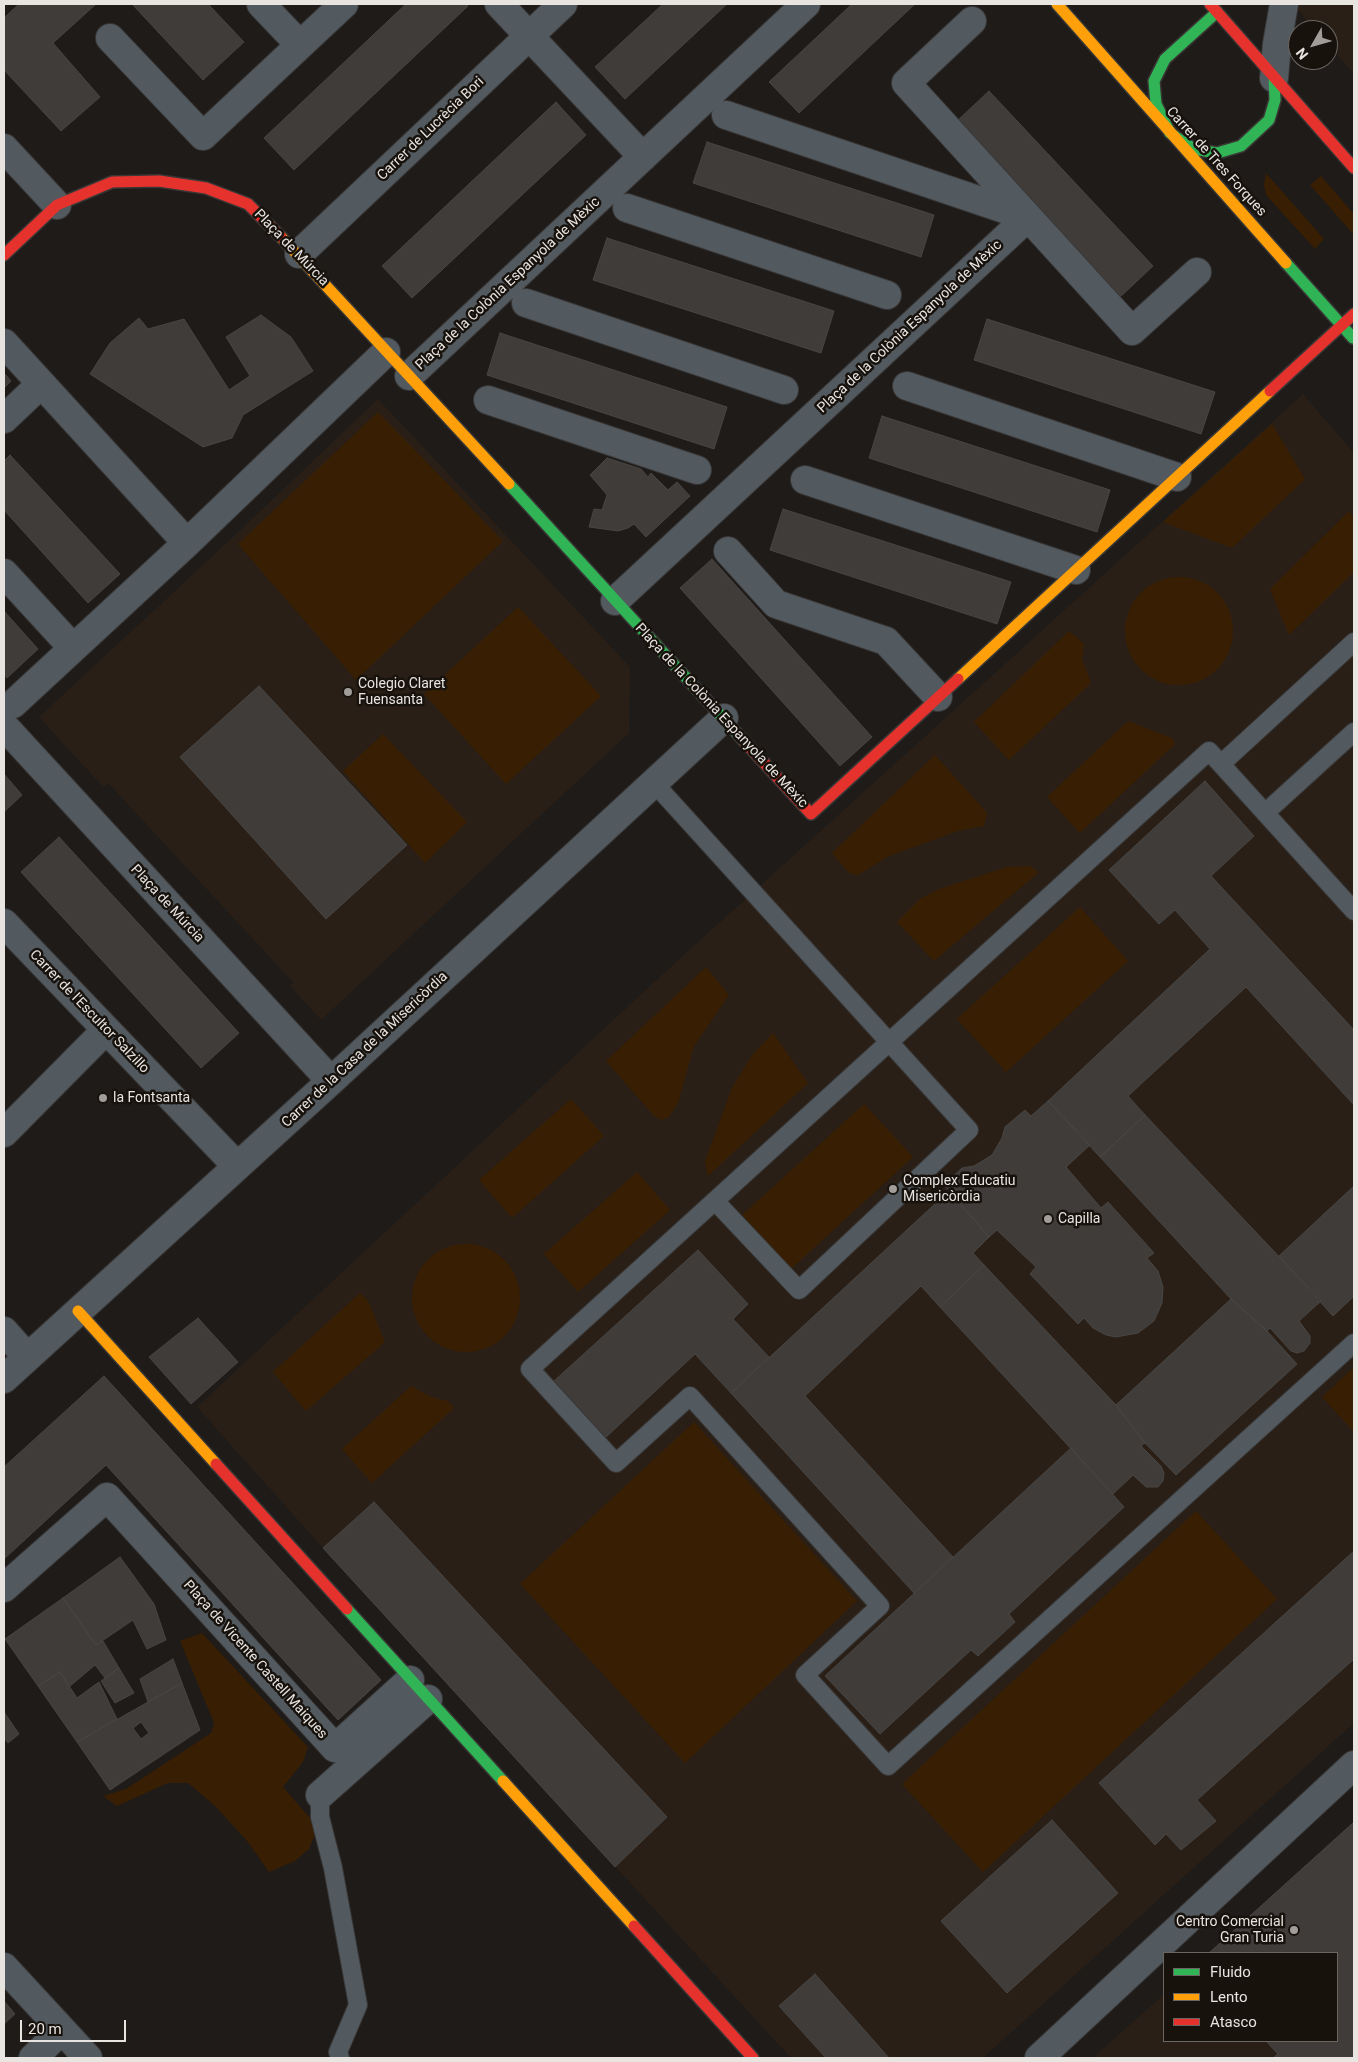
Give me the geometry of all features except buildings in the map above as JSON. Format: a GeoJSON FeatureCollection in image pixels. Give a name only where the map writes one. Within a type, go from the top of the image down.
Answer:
{"type":"FeatureCollection","features":[{"type":"Feature","properties":{"kind":"street"},"geometry":{"type":"LineString","coordinates":[[261,4],[300,45]]}},
{"type":"Feature","properties":{"kind":"street"},"geometry":{"type":"LineString","coordinates":[[499,4],[643,157]]}},
{"type":"Feature","properties":{"kind":"street","name":"Carrer de Lucrècia Bori"},"geometry":{"type":"LineString","coordinates":[[299,254],[563,4]]}},
{"type":"Feature","properties":{"kind":"street","name":"Plaça de la Colònia Espanyola de Mèxic"},"geometry":{"type":"LineString","coordinates":[[806,4],[409,376],[811,814],[1354,314]]}},
{"type":"Feature","properties":{"kind":"street","name":"Carrer de Tres Forques"},"geometry":{"type":"LineString","coordinates":[[1057,4],[1354,340]]}},
{"type":"Feature","properties":{"kind":"street"},"geometry":{"type":"LineString","coordinates":[[1284,4],[1277,44],[1274,78],[1275,100],[1269,120],[1241,146],[1217,153],[1194,149],[1170,133],[1156,104],[1154,81],[1165,59],[1217,6],[1274,78],[1354,168]]}},
{"type":"Feature","properties":{"kind":"street"},"geometry":{"type":"LineString","coordinates":[[110,38],[203,136],[340,7]]}},
{"type":"Feature","properties":{"kind":"street"},"geometry":{"type":"LineString","coordinates":[[972,22],[906,84],[1132,331],[1197,272]]}},
{"type":"Feature","properties":{"kind":"street"},"geometry":{"type":"LineString","coordinates":[[726,115],[1028,217]]}},
{"type":"Feature","properties":{"kind":"street"},"geometry":{"type":"LineString","coordinates":[[4,148],[57,205],[4,255]]}},
{"type":"Feature","properties":{"kind":"street","name":"Plaça de Múrcia"},"geometry":{"type":"LineString","coordinates":[[57,205],[112,182],[159,181],[206,188],[248,204],[299,254],[409,376]]}},
{"type":"Feature","properties":{"kind":"street"},"geometry":{"type":"LineString","coordinates":[[627,208],[887,295]]}},
{"type":"Feature","properties":{"kind":"street","name":"Plaça de la Colònia Espanyola de Mèxic"},"geometry":{"type":"LineString","coordinates":[[615,600],[1028,217]]}},
{"type":"Feature","properties":{"kind":"street","name":"Plaça de la Colònia Espanyola de Mèxic"},"geometry":{"type":"LineString","coordinates":[[526,303],[784,390]]}},
{"type":"Feature","properties":{"kind":"street"},"geometry":{"type":"LineString","coordinates":[[4,343],[187,543]]}},
{"type":"Feature","properties":{"kind":"street","name":"Plaça de Múrcia"},"geometry":{"type":"LineString","coordinates":[[331,1081],[9,715],[73,648],[187,543],[386,352]]}},
{"type":"Feature","properties":{"kind":"street"},"geometry":{"type":"LineString","coordinates":[[4,419],[41,384]]}},
{"type":"Feature","properties":{"kind":"street"},"geometry":{"type":"LineString","coordinates":[[906,386],[1177,477]]}},
{"type":"Feature","properties":{"kind":"street"},"geometry":{"type":"LineString","coordinates":[[488,400],[697,470]]}},
{"type":"Feature","properties":{"kind":"street"},"geometry":{"type":"LineString","coordinates":[[805,480],[1076,570]]}},
{"type":"Feature","properties":{"kind":"street"},"geometry":{"type":"LineString","coordinates":[[728,551],[776,604],[886,641],[938,697]]}},
{"type":"Feature","properties":{"kind":"street"},"geometry":{"type":"LineString","coordinates":[[4,572],[73,648]]}},
{"type":"Feature","properties":{"kind":"street","name":"Carrer de la Casa de la Misericòrdia"},"geometry":{"type":"LineString","coordinates":[[4,1380],[724,718]]}},
{"type":"Feature","properties":{"kind":"street","name":"Carrer de l'Escultor Salzillo"},"geometry":{"type":"LineString","coordinates":[[4,922],[237,1166]]}},
{"type":"Feature","properties":{"kind":"street"},"geometry":{"type":"LineString","coordinates":[[4,1133],[106,1030]]}},
{"type":"Feature","properties":{"kind":"street"},"geometry":{"type":"LineString","coordinates":[[78,1311],[752,2058]]}},
{"type":"Feature","properties":{"kind":"street"},"geometry":{"type":"LineString","coordinates":[[4,1331],[27,1357]]}},
{"type":"Feature","properties":{"kind":"street","name":"Plaça de Vicente Castell Maiques"},"geometry":{"type":"LineString","coordinates":[[4,1588],[107,1497],[335,1748],[419,1689]]}},
{"type":"Feature","properties":{"kind":"street"},"geometry":{"type":"LineString","coordinates":[[320,1795],[419,1689]]}},
{"type":"Feature","properties":{"kind":"street"},"geometry":{"type":"LineString","coordinates":[[1040,2058],[1354,1765]]}},
{"type":"Feature","properties":{"kind":"street"},"geometry":{"type":"LineString","coordinates":[[4,1967],[88,2058]]}},
{"type":"Feature","properties":{"kind":"street"},"geometry":{"type":"LineString","coordinates":[[33,2058],[62,2030]]}},
{"type":"Feature","properties":{"kind":"lane"},"geometry":{"type":"LineString","coordinates":[[1221,764],[1354,642]]}},
{"type":"Feature","properties":{"kind":"lane"},"geometry":{"type":"LineString","coordinates":[[1266,813],[1354,732]]}},
{"type":"Feature","properties":{"kind":"lane"},"geometry":{"type":"LineString","coordinates":[[1354,911],[1209,751],[530,1368],[616,1464],[690,1396],[880,1606],[805,1675],[888,1766],[1354,1343]]}},
{"type":"Feature","properties":{"kind":"lane"},"geometry":{"type":"LineString","coordinates":[[654,783],[969,1130],[799,1290],[714,1201]]}},
{"type":"Feature","properties":{"kind":"lane"},"geometry":{"type":"LineString","coordinates":[[320,1795],[320,1817],[333,1868],[358,2005],[338,2052],[340,2058]]}},
{"type":"Feature","properties":{"kind":"shaded area"},"geometry":{"type":"Polygon","coordinates":[[[1293,4],[1354,4],[1354,74],[1338,56],[1338,20],[1307,20],[1293,4]]]}},
{"type":"Feature","properties":{"kind":"shaded area"},"geometry":{"type":"Polygon","coordinates":[[[1266,173],[1324,239],[1315,249],[1266,195],[1264,185],[1266,173]]]}},
{"type":"Feature","properties":{"kind":"shaded area"},"geometry":{"type":"Polygon","coordinates":[[[1321,176],[1354,214],[1354,235],[1310,185],[1321,176]]]}},
{"type":"Feature","properties":{"kind":"shaded area","name":"Complex Educatiu Misericòrdia"},"geometry":{"type":"Polygon","coordinates":[[[1303,394],[1354,453],[1354,1723],[983,2058],[791,2058],[323,1548],[197,1407],[665,972],[1303,394]]]}},
{"type":"Feature","properties":{"kind":"shaded area","name":"Colegio Claret Fuensanta"},"geometry":{"type":"Polygon","coordinates":[[[378,399],[630,667],[629,733],[321,1020],[290,986],[293,982],[108,783],[103,787],[39,717],[378,399]]]}},
{"type":"Feature","properties":{"kind":"shaded area"},"geometry":{"type":"Polygon","coordinates":[[[378,412],[503,541],[356,680],[238,544],[378,412]]]}},
{"type":"Feature","properties":{"kind":"shaded area"},"geometry":{"type":"Polygon","coordinates":[[[1272,424],[1305,479],[1232,548],[1163,522],[1272,424]]]}},
{"type":"Feature","properties":{"kind":"shaded area"},"geometry":{"type":"Polygon","coordinates":[[[1349,511],[1354,519],[1354,572],[1289,635],[1270,589],[1349,511]]]}},
{"type":"Feature","properties":{"kind":"shaded area"},"geometry":{"type":"Polygon","coordinates":[[[1179,577],[1200,581],[1217,593],[1229,610],[1233,631],[1229,652],[1217,669],[1200,681],[1179,685],[1158,681],[1141,669],[1129,652],[1125,631],[1129,610],[1141,593],[1158,581],[1179,577]]]}},
{"type":"Feature","properties":{"kind":"shaded area"},"geometry":{"type":"Polygon","coordinates":[[[518,607],[601,696],[506,784],[424,694],[518,607]]]}},
{"type":"Feature","properties":{"kind":"shaded area"},"geometry":{"type":"Polygon","coordinates":[[[1069,631],[1084,644],[1082,659],[1091,683],[1009,760],[974,722],[1069,631]]]}},
{"type":"Feature","properties":{"kind":"shaded area"},"geometry":{"type":"Polygon","coordinates":[[[1128,721],[1172,738],[1175,744],[1080,833],[1047,797],[1128,721]]]}},
{"type":"Feature","properties":{"kind":"shaded area"},"geometry":{"type":"Polygon","coordinates":[[[383,734],[467,822],[425,863],[343,771],[383,734]]]}},
{"type":"Feature","properties":{"kind":"shaded area"},"geometry":{"type":"Polygon","coordinates":[[[935,755],[987,813],[984,826],[958,831],[889,856],[858,875],[849,873],[832,853],[935,755]]]}},
{"type":"Feature","properties":{"kind":"shaded area"},"geometry":{"type":"Polygon","coordinates":[[[1030,866],[1039,872],[934,961],[897,922],[920,899],[939,889],[1007,867],[1030,866]]]}},
{"type":"Feature","properties":{"kind":"shaded area"},"geometry":{"type":"Polygon","coordinates":[[[1080,907],[1128,961],[1006,1072],[957,1019],[1080,907]]]}},
{"type":"Feature","properties":{"kind":"shaded area"},"geometry":{"type":"Polygon","coordinates":[[[706,967],[729,995],[694,1046],[678,1103],[669,1117],[662,1120],[654,1116],[606,1061],[706,967]]]}},
{"type":"Feature","properties":{"kind":"shaded area"},"geometry":{"type":"Polygon","coordinates":[[[773,1033],[808,1083],[708,1176],[705,1161],[732,1088],[752,1055],[773,1033]]]}},
{"type":"Feature","properties":{"kind":"shaded area"},"geometry":{"type":"Polygon","coordinates":[[[571,1099],[604,1136],[512,1218],[479,1180],[571,1099]]]}},
{"type":"Feature","properties":{"kind":"shaded area"},"geometry":{"type":"Polygon","coordinates":[[[864,1104],[913,1157],[791,1269],[742,1215],[864,1104]]]}},
{"type":"Feature","properties":{"kind":"shaded area"},"geometry":{"type":"Polygon","coordinates":[[[637,1172],[670,1210],[578,1292],[544,1254],[637,1172]]]}},
{"type":"Feature","properties":{"kind":"shaded area"},"geometry":{"type":"Polygon","coordinates":[[[466,1244],[487,1248],[504,1260],[516,1277],[520,1298],[516,1319],[504,1336],[487,1348],[466,1352],[445,1348],[428,1336],[416,1319],[412,1298],[416,1277],[428,1260],[445,1248],[466,1244]]]}},
{"type":"Feature","properties":{"kind":"shaded area"},"geometry":{"type":"Polygon","coordinates":[[[360,1293],[368,1301],[385,1342],[306,1411],[273,1372],[360,1293]]]}},
{"type":"Feature","properties":{"kind":"shaded area"},"geometry":{"type":"Polygon","coordinates":[[[1354,1367],[1354,1432],[1322,1397],[1354,1367]]]}},
{"type":"Feature","properties":{"kind":"shaded area"},"geometry":{"type":"Polygon","coordinates":[[[411,1386],[431,1397],[448,1401],[454,1408],[372,1483],[342,1449],[411,1386]]]}},
{"type":"Feature","properties":{"kind":"shaded area"},"geometry":{"type":"Polygon","coordinates":[[[694,1422],[857,1601],[685,1763],[520,1584],[694,1422]]]}},
{"type":"Feature","properties":{"kind":"shaded area"},"geometry":{"type":"Polygon","coordinates":[[[1196,1511],[1277,1599],[983,1872],[902,1784],[1196,1511]]]}},
{"type":"Feature","properties":{"kind":"shaded area"},"geometry":{"type":"Polygon","coordinates":[[[202,1633],[308,1747],[303,1762],[283,1787],[318,1827],[309,1849],[295,1861],[269,1872],[247,1841],[215,1806],[188,1783],[168,1783],[117,1806],[103,1796],[126,1789],[211,1733],[214,1723],[180,1641],[202,1633]]]}},
{"type":"Feature","properties":{"kind":"shaded area","name":"Centro Comercial Gran Turia"},"geometry":{"type":"Polygon","coordinates":[[[1354,1822],[1354,2058],[1093,2058],[1163,1995],[1163,2042],[1338,2042],[1338,1952],[1210,1952],[1354,1822]]]}},
{"type":"Feature","properties":{"kind":"traffic: fast"},"geometry":{"type":"LineString","coordinates":[[1217,12],[1165,59],[1154,81],[1156,104],[1170,133],[1194,149],[1217,153],[1241,146],[1269,120],[1275,100],[1274,78]]}},
{"type":"Feature","properties":{"kind":"traffic: fast"},"geometry":{"type":"LineString","coordinates":[[1286,263],[1353,338]]}},
{"type":"Feature","properties":{"kind":"traffic: fast"},"geometry":{"type":"LineString","coordinates":[[509,484],[744,741]]}},
{"type":"Feature","properties":{"kind":"traffic: fast"},"geometry":{"type":"LineString","coordinates":[[347,1609],[503,1781]]}},
{"type":"Feature","properties":{"kind":"traffic: slow"},"geometry":{"type":"LineString","coordinates":[[1057,4],[1286,263]]}},
{"type":"Feature","properties":{"kind":"traffic: slow"},"geometry":{"type":"LineString","coordinates":[[281,237],[509,484]]}},
{"type":"Feature","properties":{"kind":"traffic: slow"},"geometry":{"type":"LineString","coordinates":[[958,679],[1270,391]]}},
{"type":"Feature","properties":{"kind":"traffic: slow"},"geometry":{"type":"LineString","coordinates":[[78,1311],[216,1464]]}},
{"type":"Feature","properties":{"kind":"traffic: slow"},"geometry":{"type":"LineString","coordinates":[[503,1781],[634,1926]]}},
{"type":"Feature","properties":{"kind":"traffic: jam"},"geometry":{"type":"LineString","coordinates":[[1210,4],[1354,168]]}},
{"type":"Feature","properties":{"kind":"traffic: jam"},"geometry":{"type":"LineString","coordinates":[[4,255],[57,205],[112,182],[159,181],[206,188],[248,204],[281,237]]}},
{"type":"Feature","properties":{"kind":"traffic: jam"},"geometry":{"type":"LineString","coordinates":[[1270,391],[1354,314]]}},
{"type":"Feature","properties":{"kind":"traffic: jam"},"geometry":{"type":"LineString","coordinates":[[744,741],[811,814],[958,679]]}},
{"type":"Feature","properties":{"kind":"traffic: jam"},"geometry":{"type":"LineString","coordinates":[[216,1464],[347,1609]]}},
{"type":"Feature","properties":{"kind":"traffic: jam"},"geometry":{"type":"LineString","coordinates":[[634,1926],[753,2058]]}},
{"type":"Feature","properties":{"kind":"place","name":"Colegio Claret Fuensanta"},"geometry":{"type":"Point","coordinates":[348,692]}},
{"type":"Feature","properties":{"kind":"place","name":"la Fontsanta"},"geometry":{"type":"Point","coordinates":[103,1098]}},
{"type":"Feature","properties":{"kind":"place","name":"Complex Educatiu Misericòrdia"},"geometry":{"type":"Point","coordinates":[893,1189]}},
{"type":"Feature","properties":{"kind":"place","name":"Capilla"},"geometry":{"type":"Point","coordinates":[1048,1219]}},
{"type":"Feature","properties":{"kind":"place","name":"Centro Comercial Gran Turia"},"geometry":{"type":"Point","coordinates":[1294,1930]}}]}
